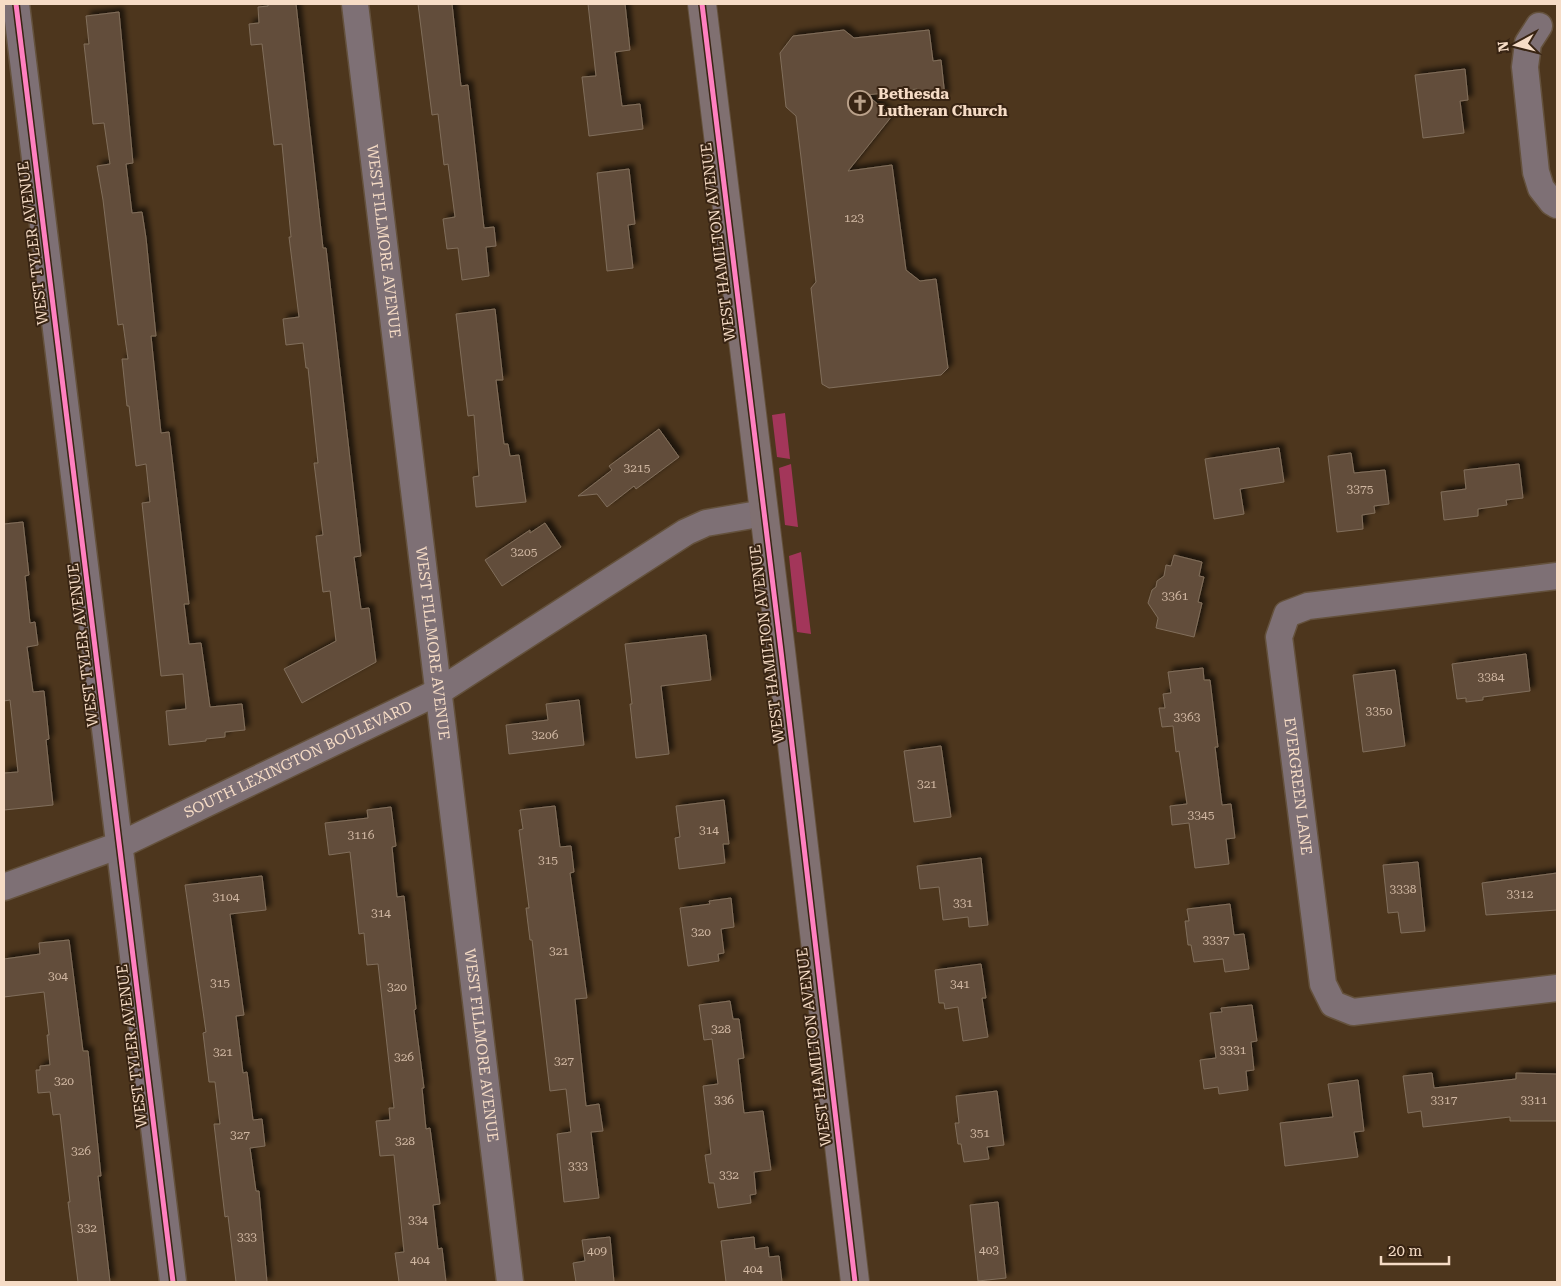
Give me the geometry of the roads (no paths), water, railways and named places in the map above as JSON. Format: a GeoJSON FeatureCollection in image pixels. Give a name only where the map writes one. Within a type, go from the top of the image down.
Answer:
{"type":"FeatureCollection","features":[{"type":"Feature","properties":{"kind":"street","name":"WEST TYLER AVENUE"},"geometry":{"type":"LineString","coordinates":[[16,4],[173,1282]]}},
{"type":"Feature","properties":{"kind":"street","name":"WEST FILLMORE AVENUE"},"geometry":{"type":"LineString","coordinates":[[355,4],[510,1282]]}},
{"type":"Feature","properties":{"kind":"street","name":"WEST HAMILTON AVENUE"},"geometry":{"type":"LineString","coordinates":[[702,4],[781,651],[855,1282]]}},
{"type":"Feature","properties":{"kind":"street"},"geometry":{"type":"LineString","coordinates":[[1539,26],[1528,43],[1525,67],[1536,172],[1542,188],[1552,202],[1557,205]]}},
{"type":"Feature","properties":{"kind":"street","name":"SOUTH LEXINGTON BOULEVARD"},"geometry":{"type":"LineString","coordinates":[[4,886],[120,845],[438,692],[686,532],[706,522],[764,513]]}},
{"type":"Feature","properties":{"kind":"street","name":"EVERGREEN LANE"},"geometry":{"type":"LineString","coordinates":[[1557,576],[1308,606],[1287,614],[1279,637],[1324,984],[1334,1004],[1353,1012],[1557,988]]}},
{"type":"Feature","properties":{"kind":"place","name":"Bethesda Lutheran Church"},"geometry":{"type":"Point","coordinates":[860,103]}}]}
